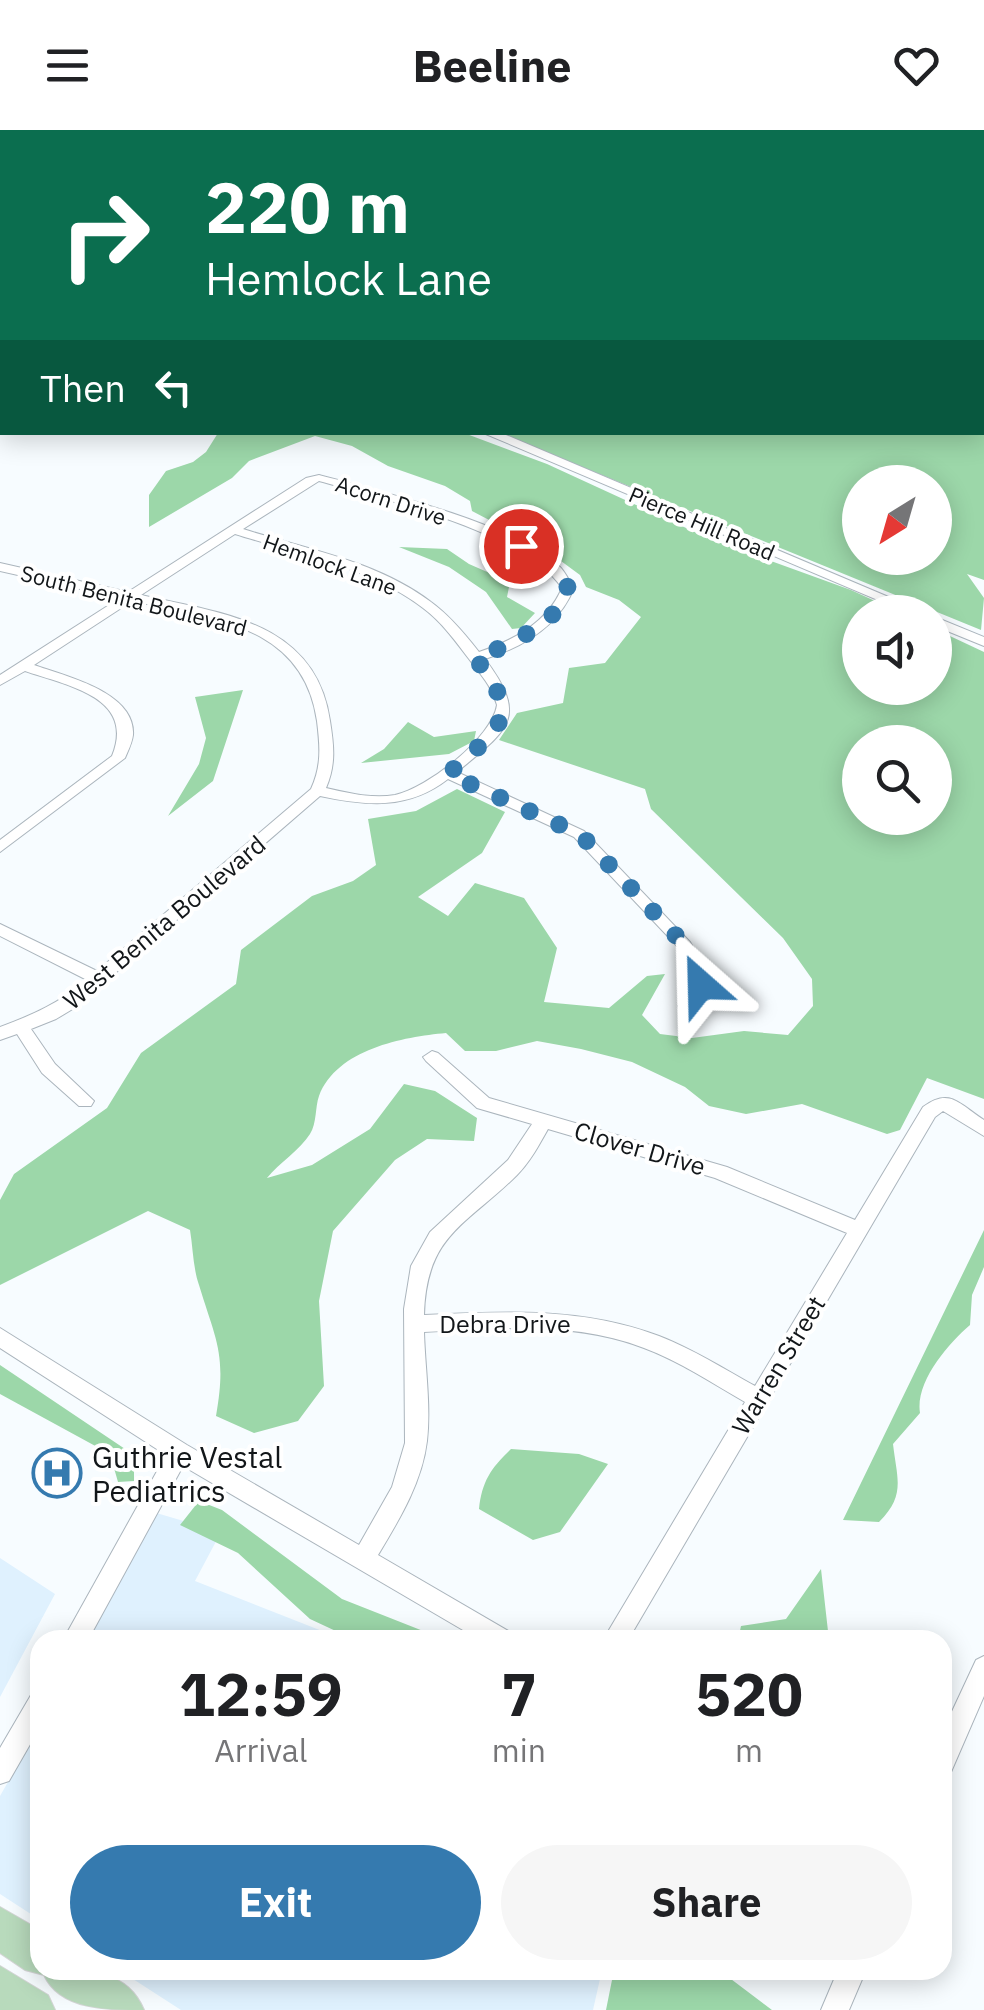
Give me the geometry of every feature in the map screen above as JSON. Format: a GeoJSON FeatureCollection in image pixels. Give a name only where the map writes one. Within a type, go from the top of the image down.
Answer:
{"type":"FeatureCollection","features":[{"type":"Feature","properties":{"kind":"main road"},"geometry":{"type":"LineString","coordinates":[[0,1928],[30,1948]]}},
{"type":"Feature","properties":{"kind":"main road"},"geometry":{"type":"LineString","coordinates":[[77,1980],[122,2010]]}},
{"type":"Feature","properties":{"kind":"main road"},"geometry":{"type":"LineString","coordinates":[[0,1987],[33,2010]]}},
{"type":"Feature","properties":{"kind":"street","name":"Pierce Hill Road"},"geometry":{"type":"LineString","coordinates":[[494,435],[877,595]]}},
{"type":"Feature","properties":{"kind":"street","name":"Acorn Drive"},"geometry":{"type":"LineString","coordinates":[[232,530],[319,478],[472,526],[521,546],[560,570],[568,588],[560,606],[514,644],[475,658]]}},
{"type":"Feature","properties":{"kind":"street"},"geometry":{"type":"LineString","coordinates":[[0,681],[232,530]]}},
{"type":"Feature","properties":{"kind":"street","name":"Hemlock Lane"},"geometry":{"type":"LineString","coordinates":[[232,530],[389,583],[424,602],[497,685],[504,708],[501,719],[485,740],[425,791],[398,800],[359,800],[316,791]]}},
{"type":"Feature","properties":{"kind":"street","name":"South Benita Boulevard"},"geometry":{"type":"LineString","coordinates":[[0,568],[257,629],[290,650],[315,684],[328,752],[325,774],[316,791]]}},
{"type":"Feature","properties":{"kind":"street"},"geometry":{"type":"LineString","coordinates":[[952,628],[984,642]]}},
{"type":"Feature","properties":{"kind":"street"},"geometry":{"type":"LineString","coordinates":[[0,846],[118,758],[129,728],[121,709],[106,700],[24,666]]}},
{"type":"Feature","properties":{"kind":"street"},"geometry":{"type":"LineString","coordinates":[[448,774],[580,834],[693,956],[701,985],[686,1006]]}},
{"type":"Feature","properties":{"kind":"street","name":"West Benita Boulevard"},"geometry":{"type":"LineString","coordinates":[[0,1034],[22,1028],[70,1003],[316,791]]}},
{"type":"Feature","properties":{"kind":"street"},"geometry":{"type":"LineString","coordinates":[[0,929],[99,978]]}},
{"type":"Feature","properties":{"kind":"street"},"geometry":{"type":"LineString","coordinates":[[22,1028],[41,1064],[85,1101]]}},
{"type":"Feature","properties":{"kind":"street","name":"Clover Drive"},"geometry":{"type":"LineString","coordinates":[[432,1057],[483,1102],[720,1172],[858,1230]]}},
{"type":"Feature","properties":{"kind":"street","name":"Warren Street"},"geometry":{"type":"LineString","coordinates":[[622,1630],[929,1112],[937,1103],[948,1105],[984,1129]]}},
{"type":"Feature","properties":{"kind":"street"},"geometry":{"type":"LineString","coordinates":[[362,1561],[400,1496],[412,1464],[421,1266],[434,1240],[510,1171],[544,1120]]}},
{"type":"Feature","properties":{"kind":"street","name":"Debra Drive"},"geometry":{"type":"LineString","coordinates":[[416,1324],[559,1320],[608,1328],[655,1343],[758,1398]]}},
{"type":"Feature","properties":{"kind":"street"},"geometry":{"type":"LineString","coordinates":[[0,1336],[179,1452],[484,1630]]}},
{"type":"Feature","properties":{"kind":"street"},"geometry":{"type":"LineString","coordinates":[[81,1630],[179,1452]]}},
{"type":"Feature","properties":{"kind":"street"},"geometry":{"type":"LineString","coordinates":[[952,1740],[984,1668]]}},
{"type":"Feature","properties":{"kind":"street"},"geometry":{"type":"LineString","coordinates":[[0,1772],[30,1721]]}},
{"type":"Feature","properties":{"kind":"street"},"geometry":{"type":"LineString","coordinates":[[835,2010],[848,1980]]}},
{"type":"Feature","properties":{"kind":"shaded area"},"geometry":{"type":"Polygon","coordinates":[[[153,1512],[221,1532],[195,1581],[320,1630],[90,1630],[153,1512]]]}},
{"type":"Feature","properties":{"kind":"shaded area"},"geometry":{"type":"Polygon","coordinates":[[[0,1558],[55,1594],[36,1630],[30,1630],[30,1641],[0,1697],[0,1558]]]}},
{"type":"Feature","properties":{"kind":"shaded area"},"geometry":{"type":"Polygon","coordinates":[[[30,1744],[30,1914],[0,1894],[0,1796],[30,1744]]]}},
{"type":"Feature","properties":{"kind":"shaded area"},"geometry":{"type":"Polygon","coordinates":[[[134,1980],[600,1980],[593,2010],[181,2010],[134,1980]]]}},
{"type":"Feature","properties":{"kind":"green space"},"geometry":{"type":"Polygon","coordinates":[[[217,435],[469,435],[547,464],[710,539],[862,595],[842,595],[842,705],[952,705],[952,637],[984,652],[984,1099],[927,1078],[900,1130],[887,1134],[802,1104],[746,1114],[709,1106],[685,1087],[632,1062],[537,1041],[496,1051],[465,1051],[446,1033],[373,1048],[340,1067],[328,1080],[319,1096],[310,1134],[267,1178],[312,1165],[370,1129],[404,1084],[435,1091],[477,1118],[474,1141],[427,1139],[395,1160],[333,1231],[319,1301],[324,1386],[298,1421],[254,1433],[216,1416],[220,1362],[195,1272],[190,1230],[148,1211],[0,1285],[0,1200],[14,1174],[107,1108],[141,1053],[236,984],[241,950],[312,896],[353,881],[376,865],[368,819],[416,811],[457,789],[505,812],[482,853],[418,897],[448,916],[475,883],[524,898],[557,948],[544,1002],[609,1008],[647,976],[665,974],[642,1015],[660,1034],[692,1038],[744,1031],[788,1035],[813,1006],[812,979],[783,938],[651,809],[645,789],[499,740],[517,713],[563,703],[569,668],[605,663],[641,617],[619,600],[586,587],[580,575],[546,550],[472,511],[470,501],[445,486],[388,466],[352,446],[315,436],[249,461],[232,478],[149,527],[149,495],[166,471],[193,462],[206,452],[217,435]]]}},
{"type":"Feature","properties":{"kind":"green space"},"geometry":{"type":"Polygon","coordinates":[[[504,435],[984,435],[984,580],[967,574],[984,598],[981,630],[952,618],[952,595],[895,595],[846,575],[952,575],[952,465],[842,465],[842,573],[504,435]]]}},
{"type":"Feature","properties":{"kind":"green space"},"geometry":{"type":"Polygon","coordinates":[[[399,547],[447,549],[469,564],[510,582],[507,597],[535,613],[521,628],[512,629],[486,592],[449,567],[399,547]]]}},
{"type":"Feature","properties":{"kind":"green space"},"geometry":{"type":"Polygon","coordinates":[[[243,690],[213,781],[168,816],[199,764],[206,738],[195,697],[243,690]]]}},
{"type":"Feature","properties":{"kind":"green space"},"geometry":{"type":"Polygon","coordinates":[[[408,722],[434,737],[476,731],[474,741],[449,754],[361,763],[384,749],[408,722]]]}},
{"type":"Feature","properties":{"kind":"green space"},"geometry":{"type":"Polygon","coordinates":[[[984,1230],[984,1267],[972,1295],[970,1325],[935,1365],[923,1389],[920,1413],[893,1444],[898,1486],[893,1503],[879,1522],[843,1520],[984,1230]]]}},
{"type":"Feature","properties":{"kind":"green space"},"geometry":{"type":"Polygon","coordinates":[[[0,1365],[134,1455],[134,1481],[118,1482],[110,1454],[0,1394],[0,1365]]]}},
{"type":"Feature","properties":{"kind":"green space"},"geometry":{"type":"Polygon","coordinates":[[[511,1449],[579,1454],[608,1464],[560,1532],[533,1540],[479,1509],[489,1476],[511,1449]]]}},
{"type":"Feature","properties":{"kind":"green space"},"geometry":{"type":"Polygon","coordinates":[[[199,1501],[222,1510],[342,1599],[421,1630],[334,1630],[310,1619],[238,1553],[180,1525],[199,1501]]]}},
{"type":"Feature","properties":{"kind":"green space"},"geometry":{"type":"Polygon","coordinates":[[[821,1569],[828,1630],[740,1630],[741,1626],[786,1619],[821,1569]]]}},
{"type":"Feature","properties":{"kind":"green space"},"geometry":{"type":"Polygon","coordinates":[[[612,1980],[732,1980],[772,2010],[606,2010],[612,1980]]]}},
{"type":"Feature","properties":{"kind":"place","name":"Guthrie Vestal Pediatrics"},"geometry":{"type":"Point","coordinates":[57,1473]}},
{"type":"Feature","properties":{"kind":"route"},"geometry":{"type":"LineString","coordinates":[[521,546],[560,570],[568,588],[560,606],[514,644],[475,658],[497,685],[504,708],[501,719],[485,740],[448,774],[580,834],[682,942],[693,956],[701,985]]}}]}
